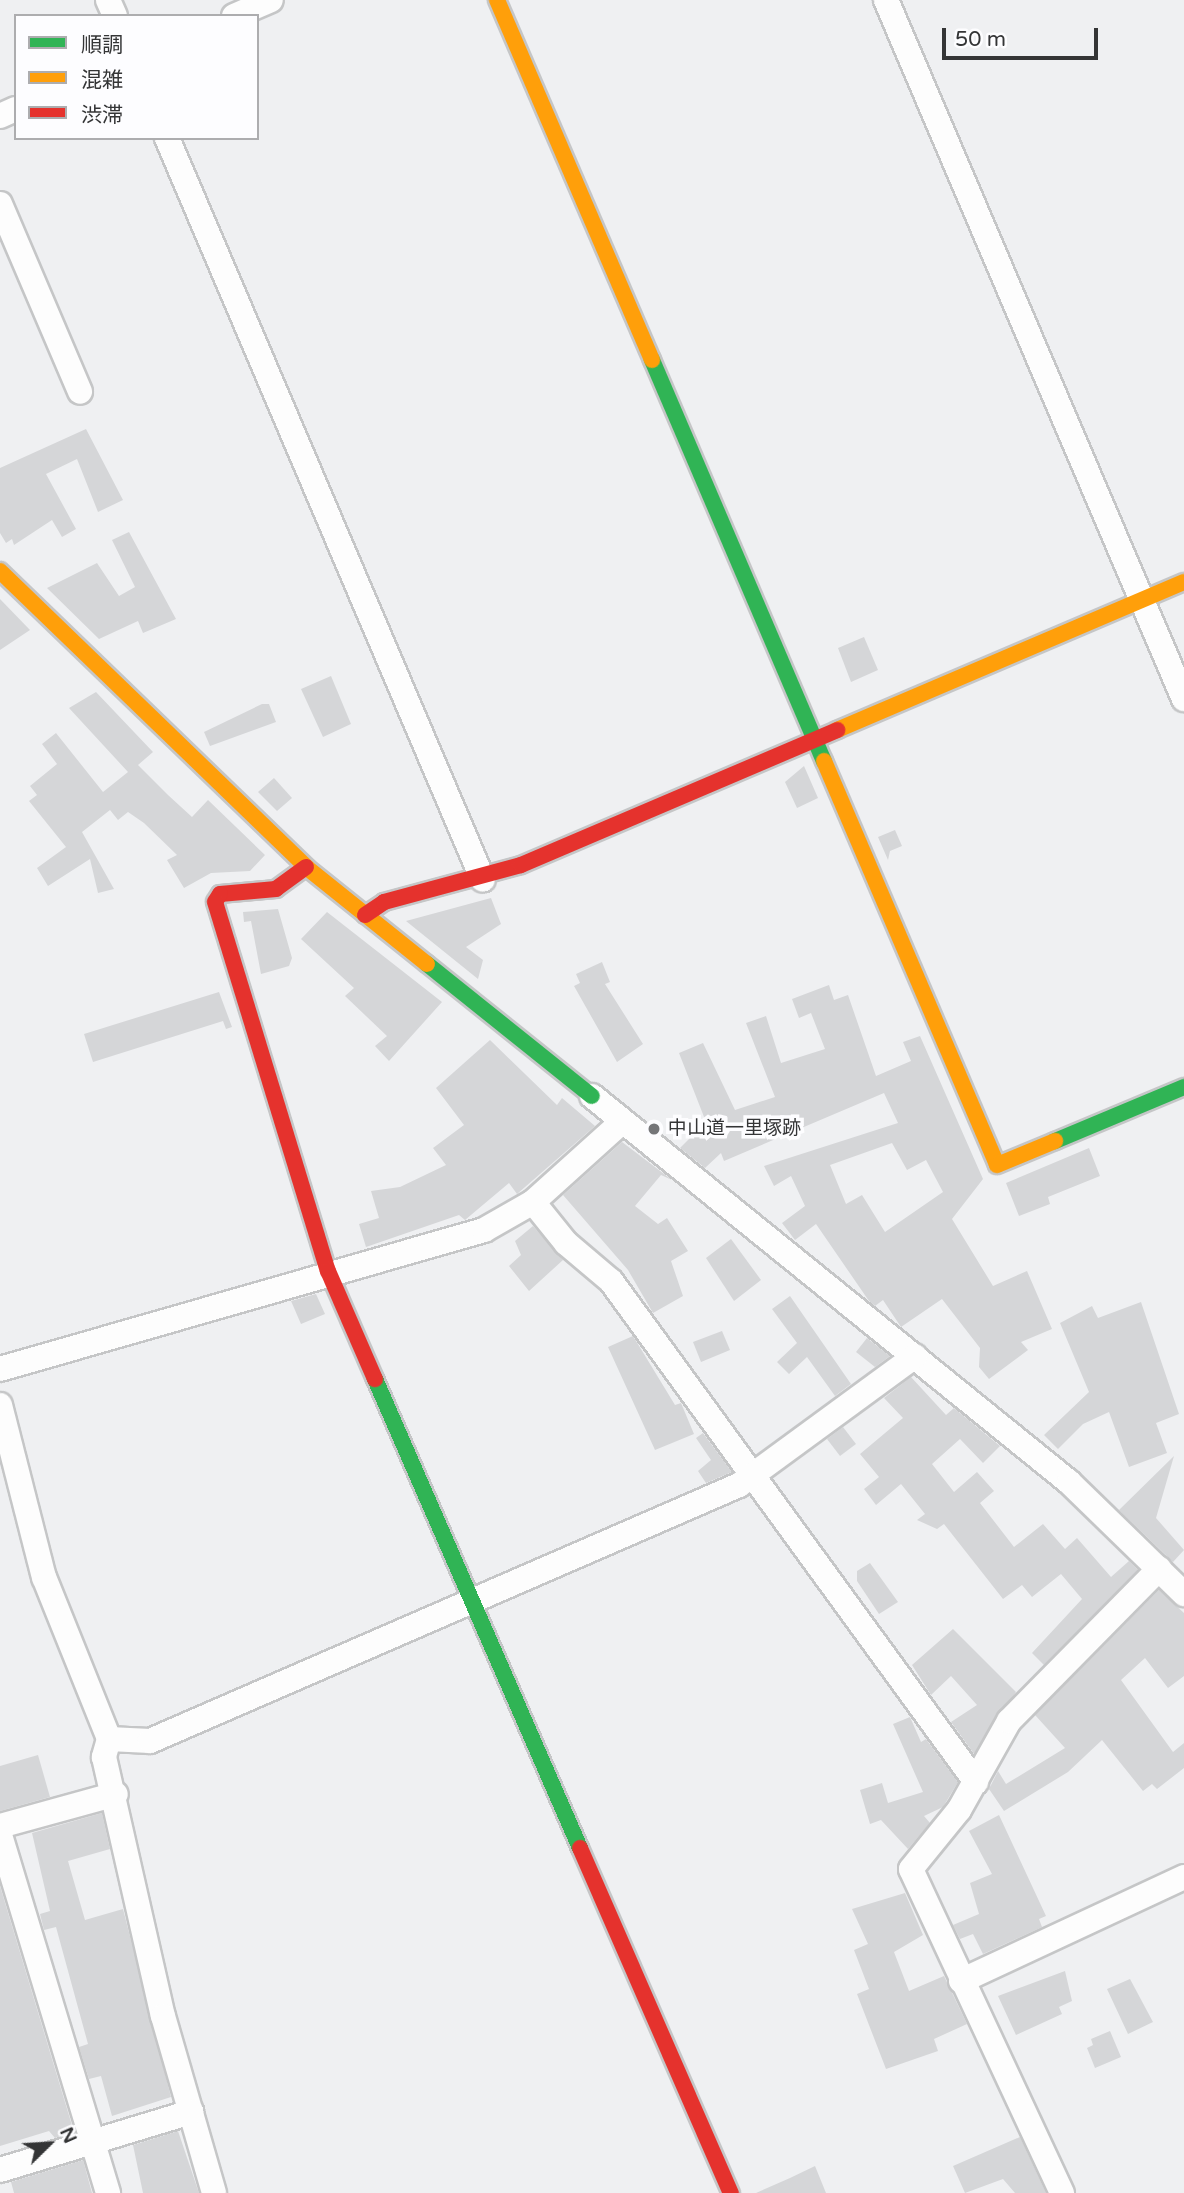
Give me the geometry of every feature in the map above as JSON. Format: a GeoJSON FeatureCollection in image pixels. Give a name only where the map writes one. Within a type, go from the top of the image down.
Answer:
{"type":"FeatureCollection","features":[{"type":"Feature","properties":{"kind":"street"},"geometry":{"type":"LineString","coordinates":[[239,14],[271,0]]}},
{"type":"Feature","properties":{"kind":"street"},"geometry":{"type":"LineString","coordinates":[[498,0],[997,1165],[1184,1087]]}},
{"type":"Feature","properties":{"kind":"street"},"geometry":{"type":"LineString","coordinates":[[886,0],[1184,699]]}},
{"type":"Feature","properties":{"kind":"street"},"geometry":{"type":"LineString","coordinates":[[168,140],[482,880]]}},
{"type":"Feature","properties":{"kind":"street"},"geometry":{"type":"LineString","coordinates":[[0,204],[80,392]]}},
{"type":"Feature","properties":{"kind":"street"},"geometry":{"type":"LineString","coordinates":[[0,570],[306,867],[1069,1482],[1184,1594]]}},
{"type":"Feature","properties":{"kind":"street"},"geometry":{"type":"LineString","coordinates":[[365,915],[384,902],[482,880],[1184,582]]}},
{"type":"Feature","properties":{"kind":"street"},"geometry":{"type":"LineString","coordinates":[[306,867],[276,889],[220,894],[215,902],[328,1271],[731,2193]]}},
{"type":"Feature","properties":{"kind":"street"},"geometry":{"type":"LineString","coordinates":[[0,1369],[328,1271],[484,1230],[533,1202],[622,1122]]}},
{"type":"Feature","properties":{"kind":"street"},"geometry":{"type":"LineString","coordinates":[[533,1202],[566,1243],[611,1281],[976,1782]]}},
{"type":"Feature","properties":{"kind":"street"},"geometry":{"type":"LineString","coordinates":[[109,1739],[150,1741],[752,1478],[915,1356]]}},
{"type":"Feature","properties":{"kind":"street"},"geometry":{"type":"LineString","coordinates":[[0,1405],[44,1577],[109,1739],[104,1757],[116,1794],[163,2016],[214,2193]]}},
{"type":"Feature","properties":{"kind":"street"},"geometry":{"type":"LineString","coordinates":[[1062,2193],[911,1869],[976,1782],[1009,1721],[1159,1569]]}},
{"type":"Feature","properties":{"kind":"street"},"geometry":{"type":"LineString","coordinates":[[0,1826],[116,1794]]}},
{"type":"Feature","properties":{"kind":"street"},"geometry":{"type":"LineString","coordinates":[[0,1835],[108,2193]]}},
{"type":"Feature","properties":{"kind":"street"},"geometry":{"type":"LineString","coordinates":[[961,1980],[1184,1877]]}},
{"type":"Feature","properties":{"kind":"street"},"geometry":{"type":"LineString","coordinates":[[0,2170],[191,2112]]}},
{"type":"Feature","properties":{"kind":"building"},"geometry":{"type":"Polygon","coordinates":[[[86,429],[123,500],[98,512],[77,459],[46,474],[76,529],[62,537],[52,520],[14,545],[12,539],[6,543],[0,533],[0,468],[86,429]]]}},
{"type":"Feature","properties":{"kind":"building"},"geometry":{"type":"Polygon","coordinates":[[[129,532],[176,619],[143,633],[138,621],[99,639],[47,588],[97,563],[119,596],[135,587],[112,540],[129,532]]]}},
{"type":"Feature","properties":{"kind":"building"},"geometry":{"type":"Polygon","coordinates":[[[0,599],[30,630],[0,650],[0,599]]]}},
{"type":"Feature","properties":{"kind":"building"},"geometry":{"type":"Polygon","coordinates":[[[864,637],[878,670],[851,682],[838,648],[864,637]]]}},
{"type":"Feature","properties":{"kind":"building"},"geometry":{"type":"Polygon","coordinates":[[[331,676],[351,724],[323,737],[301,689],[331,676]]]}},
{"type":"Feature","properties":{"kind":"building"},"geometry":{"type":"Polygon","coordinates":[[[96,692],[153,752],[138,765],[168,795],[192,817],[208,800],[265,855],[250,871],[211,873],[184,888],[167,860],[177,855],[144,823],[128,812],[118,820],[110,810],[82,832],[114,889],[98,893],[90,859],[48,886],[37,868],[66,847],[29,801],[37,795],[30,786],[57,764],[42,744],[56,733],[103,792],[128,772],[69,708],[96,692]]]}},
{"type":"Feature","properties":{"kind":"building"},"geometry":{"type":"Polygon","coordinates":[[[262,704],[269,704],[276,722],[210,746],[204,732],[262,704]]]}},
{"type":"Feature","properties":{"kind":"building"},"geometry":{"type":"Polygon","coordinates":[[[804,766],[818,798],[797,808],[785,782],[804,766]]]}},
{"type":"Feature","properties":{"kind":"building"},"geometry":{"type":"Polygon","coordinates":[[[274,778],[292,798],[277,811],[258,792],[274,778]]]}},
{"type":"Feature","properties":{"kind":"building"},"geometry":{"type":"Polygon","coordinates":[[[895,830],[902,846],[890,851],[888,860],[878,837],[895,830]]]}},
{"type":"Feature","properties":{"kind":"building"},"geometry":{"type":"Polygon","coordinates":[[[491,898],[501,924],[466,947],[483,960],[478,979],[406,921],[491,898]]]}},
{"type":"Feature","properties":{"kind":"building"},"geometry":{"type":"Polygon","coordinates":[[[278,909],[292,958],[289,966],[261,974],[251,921],[244,922],[243,912],[278,909]]]}},
{"type":"Feature","properties":{"kind":"building"},"geometry":{"type":"Polygon","coordinates":[[[327,912],[442,1002],[389,1061],[375,1046],[387,1036],[345,996],[354,988],[301,939],[327,912]]]}},
{"type":"Feature","properties":{"kind":"building"},"geometry":{"type":"Polygon","coordinates":[[[602,962],[610,982],[605,984],[643,1044],[617,1062],[574,986],[580,983],[576,974],[602,962]]]}},
{"type":"Feature","properties":{"kind":"building"},"geometry":{"type":"Polygon","coordinates":[[[829,985],[834,1000],[848,995],[876,1076],[911,1061],[903,1042],[920,1036],[983,1179],[952,1219],[993,1286],[1027,1271],[1052,1329],[1021,1342],[1028,1350],[989,1379],[979,1367],[980,1348],[942,1299],[901,1327],[883,1300],[875,1306],[869,1301],[816,1224],[795,1240],[782,1223],[805,1206],[791,1176],[774,1186],[764,1166],[898,1123],[884,1093],[724,1161],[721,1153],[705,1168],[680,1148],[706,1122],[679,1053],[703,1043],[735,1110],[775,1097],[746,1023],[766,1016],[781,1063],[825,1049],[811,1013],[799,1018],[792,999],[829,985]],[[892,1143],[830,1165],[846,1204],[862,1195],[885,1232],[943,1192],[926,1160],[907,1170],[892,1143]]]}},
{"type":"Feature","properties":{"kind":"building"},"geometry":{"type":"Polygon","coordinates":[[[219,992],[232,1027],[226,1029],[223,1021],[93,1062],[84,1034],[219,992]]]}},
{"type":"Feature","properties":{"kind":"building"},"geometry":{"type":"Polygon","coordinates":[[[490,1040],[557,1105],[562,1098],[595,1126],[517,1194],[509,1183],[465,1220],[459,1215],[366,1247],[359,1224],[379,1218],[371,1191],[400,1187],[446,1165],[433,1148],[464,1125],[436,1088],[490,1040]]]}},
{"type":"Feature","properties":{"kind":"building"},"geometry":{"type":"Polygon","coordinates":[[[622,1142],[672,1180],[661,1175],[635,1206],[658,1224],[667,1218],[688,1251],[671,1261],[683,1296],[653,1313],[628,1270],[563,1195],[622,1142]]]}},
{"type":"Feature","properties":{"kind":"building"},"geometry":{"type":"Polygon","coordinates":[[[1089,1148],[1100,1176],[1048,1197],[1050,1204],[1019,1216],[1006,1183],[1089,1148]]]}},
{"type":"Feature","properties":{"kind":"building"},"geometry":{"type":"Polygon","coordinates":[[[533,1226],[563,1260],[529,1291],[509,1266],[521,1255],[515,1241],[533,1226]]]}},
{"type":"Feature","properties":{"kind":"building"},"geometry":{"type":"Polygon","coordinates":[[[731,1239],[761,1280],[734,1301],[706,1258],[731,1239]]]}},
{"type":"Feature","properties":{"kind":"building"},"geometry":{"type":"Polygon","coordinates":[[[316,1294],[325,1314],[301,1324],[291,1301],[316,1294]]]}},
{"type":"Feature","properties":{"kind":"building"},"geometry":{"type":"Polygon","coordinates":[[[790,1296],[851,1384],[835,1396],[807,1357],[789,1374],[777,1362],[797,1343],[772,1309],[790,1296]]]}},
{"type":"Feature","properties":{"kind":"building"},"geometry":{"type":"Polygon","coordinates":[[[1141,1302],[1179,1414],[1156,1423],[1167,1453],[1129,1467],[1109,1412],[1083,1424],[1058,1449],[1044,1435],[1089,1392],[1060,1323],[1092,1306],[1098,1318],[1141,1302]]]}},
{"type":"Feature","properties":{"kind":"building"},"geometry":{"type":"Polygon","coordinates":[[[722,1331],[730,1350],[701,1362],[693,1342],[722,1331]]]}},
{"type":"Feature","properties":{"kind":"building"},"geometry":{"type":"Polygon","coordinates":[[[633,1336],[675,1405],[681,1403],[694,1434],[655,1450],[608,1347],[633,1336]]]}},
{"type":"Feature","properties":{"kind":"building"},"geometry":{"type":"Polygon","coordinates":[[[867,1338],[890,1356],[875,1367],[856,1352],[867,1338]]]}},
{"type":"Feature","properties":{"kind":"building"},"geometry":{"type":"Polygon","coordinates":[[[911,1377],[946,1415],[954,1408],[1000,1446],[983,1463],[960,1439],[932,1464],[954,1492],[977,1472],[994,1491],[980,1503],[1014,1547],[1043,1524],[1065,1549],[1077,1538],[1111,1577],[1129,1561],[1138,1570],[1044,1665],[1032,1653],[1082,1599],[1061,1574],[1032,1597],[1022,1585],[1003,1599],[944,1524],[937,1529],[917,1520],[925,1514],[901,1484],[876,1505],[864,1489],[879,1477],[860,1454],[903,1418],[884,1398],[911,1377]]]}},
{"type":"Feature","properties":{"kind":"building"},"geometry":{"type":"Polygon","coordinates":[[[843,1427],[856,1444],[840,1456],[827,1439],[843,1427]]]}},
{"type":"Feature","properties":{"kind":"building"},"geometry":{"type":"Polygon","coordinates":[[[703,1433],[732,1472],[706,1483],[698,1471],[711,1460],[696,1438],[703,1433]]]}},
{"type":"Feature","properties":{"kind":"building"},"geometry":{"type":"Polygon","coordinates":[[[1174,1456],[1156,1518],[1184,1550],[1173,1562],[1119,1510],[1174,1456]]]}},
{"type":"Feature","properties":{"kind":"building"},"geometry":{"type":"Polygon","coordinates":[[[870,1563],[898,1602],[879,1614],[857,1581],[857,1571],[870,1563]]]}},
{"type":"Feature","properties":{"kind":"building"},"geometry":{"type":"Polygon","coordinates":[[[1159,1590],[1184,1613],[1184,1676],[1168,1688],[1145,1658],[1121,1680],[1173,1752],[1184,1743],[1184,1768],[1157,1789],[1152,1784],[1143,1791],[1102,1740],[1068,1772],[1004,1811],[989,1789],[998,1771],[1006,1784],[1065,1748],[1035,1715],[1159,1590]]]}},
{"type":"Feature","properties":{"kind":"building"},"geometry":{"type":"Polygon","coordinates":[[[953,1629],[1016,1692],[974,1754],[951,1722],[977,1705],[951,1676],[931,1695],[912,1665],[953,1629]]]}},
{"type":"Feature","properties":{"kind":"building"},"geometry":{"type":"Polygon","coordinates":[[[910,1717],[921,1742],[926,1739],[958,1782],[943,1807],[924,1816],[930,1823],[908,1849],[881,1820],[870,1824],[860,1790],[882,1783],[888,1803],[923,1792],[893,1724],[910,1717]]]}},
{"type":"Feature","properties":{"kind":"building"},"geometry":{"type":"Polygon","coordinates":[[[38,1755],[50,1797],[0,1811],[0,1766],[38,1755]]]}},
{"type":"Feature","properties":{"kind":"building"},"geometry":{"type":"Polygon","coordinates":[[[102,1813],[110,1849],[68,1861],[85,1920],[123,1909],[171,2097],[112,2116],[101,2076],[89,2079],[79,2047],[88,2044],[56,1927],[44,1930],[40,1914],[50,1911],[32,1833],[102,1813]]]}},
{"type":"Feature","properties":{"kind":"building"},"geometry":{"type":"Polygon","coordinates":[[[999,1815],[1046,1916],[1039,1919],[1042,1927],[983,1954],[973,1934],[960,1939],[953,1925],[979,1914],[970,1883],[992,1874],[969,1831],[999,1815]]]}},
{"type":"Feature","properties":{"kind":"building"},"geometry":{"type":"Polygon","coordinates":[[[0,1886],[74,2132],[55,2138],[49,2131],[0,2146],[0,1886]]]}},
{"type":"Feature","properties":{"kind":"building"},"geometry":{"type":"Polygon","coordinates":[[[905,1893],[923,1935],[894,1952],[909,1991],[944,1976],[967,2024],[934,2039],[938,2051],[886,2069],[857,1994],[869,1989],[854,1950],[868,1944],[852,1909],[905,1893]]]}},
{"type":"Feature","properties":{"kind":"building"},"geometry":{"type":"Polygon","coordinates":[[[1065,1971],[1072,2001],[1059,2007],[1062,2014],[1016,2035],[998,1996],[1065,1971]]]}},
{"type":"Feature","properties":{"kind":"building"},"geometry":{"type":"Polygon","coordinates":[[[1130,1979],[1153,2022],[1128,2034],[1107,1989],[1130,1979]]]}},
{"type":"Feature","properties":{"kind":"building"},"geometry":{"type":"Polygon","coordinates":[[[1110,2031],[1121,2057],[1095,2068],[1087,2048],[1093,2045],[1091,2039],[1110,2031]]]}},
{"type":"Feature","properties":{"kind":"building"},"geometry":{"type":"Polygon","coordinates":[[[178,2131],[199,2193],[143,2193],[133,2145],[178,2131]]]}},
{"type":"Feature","properties":{"kind":"building"},"geometry":{"type":"Polygon","coordinates":[[[1020,2137],[1046,2193],[1015,2193],[1003,2179],[965,2193],[953,2166],[1020,2137]]]}},
{"type":"Feature","properties":{"kind":"building"},"geometry":{"type":"Polygon","coordinates":[[[83,2160],[92,2193],[14,2193],[11,2182],[83,2160]]]}},
{"type":"Feature","properties":{"kind":"building"},"geometry":{"type":"Polygon","coordinates":[[[815,2166],[826,2193],[756,2193],[790,2178],[815,2166]]]}},
{"type":"Feature","properties":{"kind":"traffic: fast"},"geometry":{"type":"LineString","coordinates":[[652,360],[824,761]]}},
{"type":"Feature","properties":{"kind":"traffic: fast"},"geometry":{"type":"LineString","coordinates":[[427,964],[592,1096]]}},
{"type":"Feature","properties":{"kind":"traffic: fast"},"geometry":{"type":"LineString","coordinates":[[1055,1141],[1184,1087]]}},
{"type":"Feature","properties":{"kind":"traffic: fast"},"geometry":{"type":"LineString","coordinates":[[375,1379],[580,1848]]}},
{"type":"Feature","properties":{"kind":"traffic: slow"},"geometry":{"type":"LineString","coordinates":[[497,0],[652,360]]}},
{"type":"Feature","properties":{"kind":"traffic: slow"},"geometry":{"type":"LineString","coordinates":[[0,571],[306,867],[427,964]]}},
{"type":"Feature","properties":{"kind":"traffic: slow"},"geometry":{"type":"LineString","coordinates":[[837,730],[1184,582]]}},
{"type":"Feature","properties":{"kind":"traffic: slow"},"geometry":{"type":"LineString","coordinates":[[824,761],[997,1165],[1055,1141]]}},
{"type":"Feature","properties":{"kind":"traffic: jam"},"geometry":{"type":"LineString","coordinates":[[365,915],[384,902],[521,865],[837,730]]}},
{"type":"Feature","properties":{"kind":"traffic: jam"},"geometry":{"type":"LineString","coordinates":[[306,867],[276,889],[220,894],[215,902],[328,1271],[375,1379]]}},
{"type":"Feature","properties":{"kind":"traffic: jam"},"geometry":{"type":"LineString","coordinates":[[580,1848],[731,2193]]}},
{"type":"Feature","properties":{"kind":"place","name":"中山道一里塚跡"},"geometry":{"type":"Point","coordinates":[654,1129]}}]}
